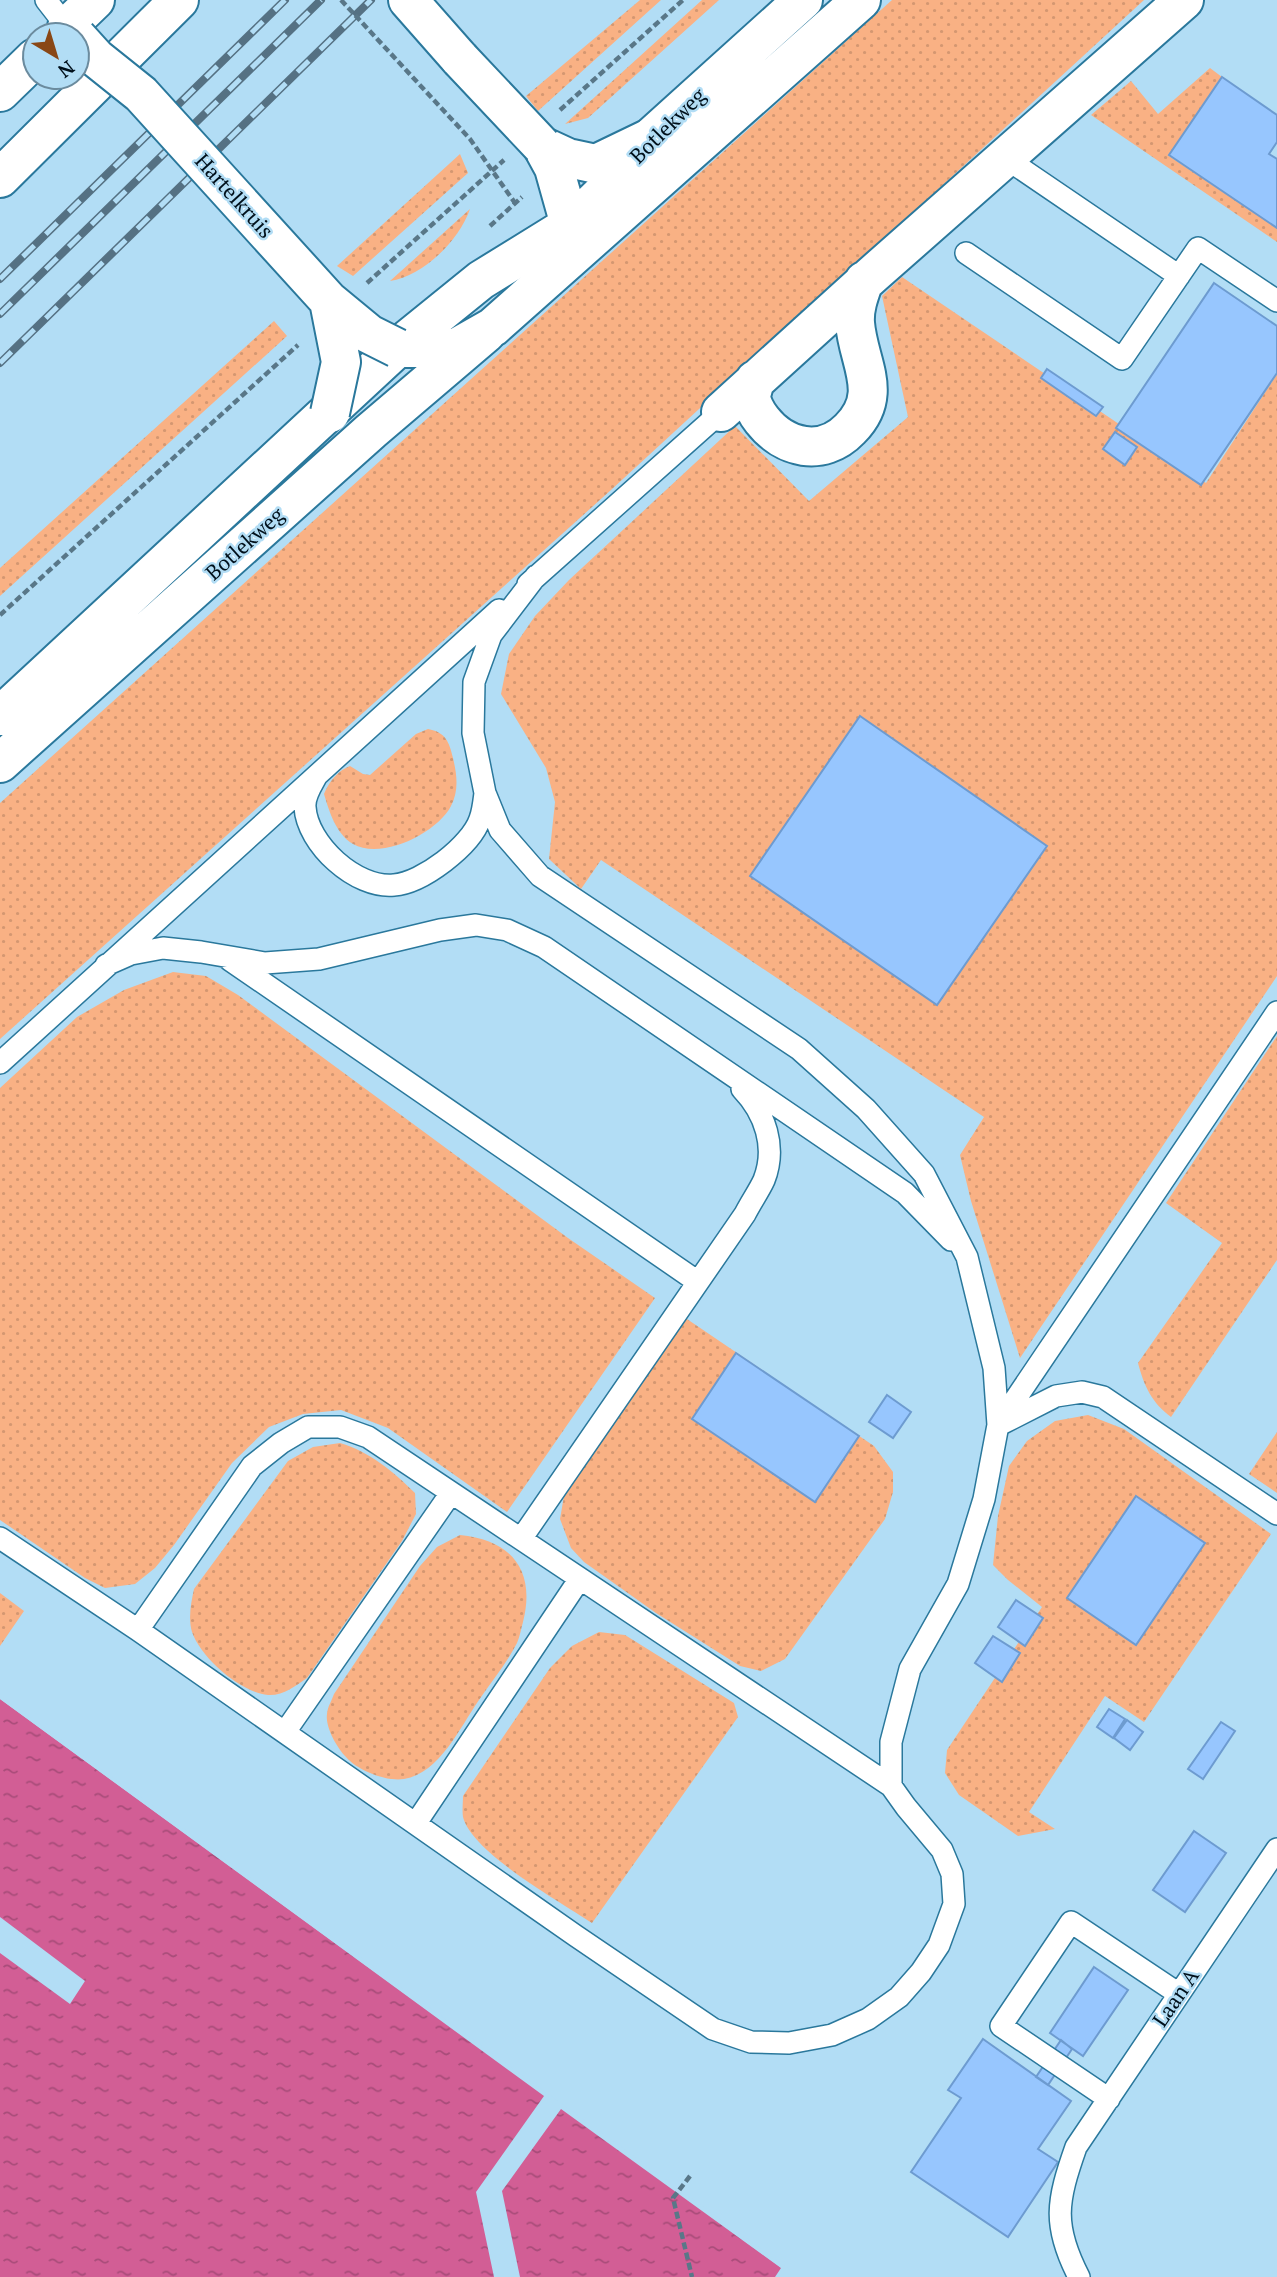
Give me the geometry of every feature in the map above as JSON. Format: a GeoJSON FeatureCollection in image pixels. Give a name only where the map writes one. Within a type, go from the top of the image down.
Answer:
{"type":"FeatureCollection","features":[{"type":"Feature","properties":{"kind":"main road","name":"Hartelkruis"},"geometry":{"type":"LineString","coordinates":[[72,21],[95,0]]}},
{"type":"Feature","properties":{"kind":"main road"},"geometry":{"type":"LineString","coordinates":[[0,178],[179,0]]}},
{"type":"Feature","properties":{"kind":"main road"},"geometry":{"type":"LineString","coordinates":[[408,0],[542,146],[554,168],[570,225],[493,327]]}},
{"type":"Feature","properties":{"kind":"main road","name":"Botlekweg"},"geometry":{"type":"LineString","coordinates":[[0,716],[397,348],[481,280],[570,225],[612,184],[650,138],[803,0]]}},
{"type":"Feature","properties":{"kind":"main road","name":"Botlekweg"},"geometry":{"type":"LineString","coordinates":[[0,763],[371,431],[493,327],[861,0]]}},
{"type":"Feature","properties":{"kind":"main road"},"geometry":{"type":"LineString","coordinates":[[721,412],[864,281],[1184,0]]}},
{"type":"Feature","properties":{"kind":"main road","name":"Hartelkruis"},"geometry":{"type":"LineString","coordinates":[[91,53],[141,94],[330,301],[369,334],[397,348]]}},
{"type":"Feature","properties":{"kind":"main road"},"geometry":{"type":"LineString","coordinates":[[0,92],[21,72]]}},
{"type":"Feature","properties":{"kind":"main road"},"geometry":{"type":"LineString","coordinates":[[542,146],[568,158],[596,164],[650,138]]}},
{"type":"Feature","properties":{"kind":"main road"},"geometry":{"type":"LineString","coordinates":[[755,380],[751,398],[758,415],[771,432],[790,443],[806,447],[830,442],[849,430],[863,411],[869,391],[855,323],[856,303],[864,281]]}},
{"type":"Feature","properties":{"kind":"main road"},"geometry":{"type":"LineString","coordinates":[[330,301],[341,362],[330,412]]}},
{"type":"Feature","properties":{"kind":"main road","name":"Botlekweg"},"geometry":{"type":"LineString","coordinates":[[397,348],[457,348],[493,327]]}},
{"type":"Feature","properties":{"kind":"lane"},"geometry":{"type":"LineString","coordinates":[[1004,157],[1179,276]]}},
{"type":"Feature","properties":{"kind":"lane"},"geometry":{"type":"LineString","coordinates":[[966,253],[1122,359],[1198,248],[1277,301]]}},
{"type":"Feature","properties":{"kind":"lane"},"geometry":{"type":"LineString","coordinates":[[0,1063],[318,772],[721,412]]}},
{"type":"Feature","properties":{"kind":"lane"},"geometry":{"type":"LineString","coordinates":[[536,576],[491,635],[474,682],[473,733],[485,793],[500,830],[540,876],[799,1049],[866,1109],[924,1174],[967,1257],[994,1368],[998,1425],[985,1499],[958,1584],[910,1670],[891,1742],[891,1786]]}},
{"type":"Feature","properties":{"kind":"lane"},"geometry":{"type":"LineString","coordinates":[[318,772],[308,790],[304,807],[313,836],[335,862],[365,881],[394,886],[428,873],[461,848],[480,820],[485,793]]}},
{"type":"Feature","properties":{"kind":"lane"},"geometry":{"type":"LineString","coordinates":[[106,965],[131,954],[163,948],[265,963],[305,960],[476,925],[507,930],[544,947],[905,1193],[967,1257]]}},
{"type":"Feature","properties":{"kind":"lane"},"geometry":{"type":"LineString","coordinates":[[223,956],[698,1282]]}},
{"type":"Feature","properties":{"kind":"lane"},"geometry":{"type":"LineString","coordinates":[[998,1425],[1277,1012]]}},
{"type":"Feature","properties":{"kind":"lane"},"geometry":{"type":"LineString","coordinates":[[521,1539],[752,1202],[765,1177],[769,1147],[766,1123],[751,1097],[724,1070]]}},
{"type":"Feature","properties":{"kind":"lane"},"geometry":{"type":"LineString","coordinates":[[998,1425],[1056,1396],[1082,1392],[1103,1397],[1277,1514]]}},
{"type":"Feature","properties":{"kind":"lane"},"geometry":{"type":"LineString","coordinates":[[0,1538],[138,1629],[713,2029],[751,2042],[789,2043],[832,2035],[868,2019],[898,1997],[921,1972],[939,1945],[954,1904],[952,1874],[942,1850],[891,1786],[368,1437],[340,1427],[308,1427],[281,1443],[252,1466],[138,1629]]}},
{"type":"Feature","properties":{"kind":"lane"},"geometry":{"type":"LineString","coordinates":[[285,1732],[451,1493]]}},
{"type":"Feature","properties":{"kind":"lane"},"geometry":{"type":"LineString","coordinates":[[416,1823],[579,1580]]}},
{"type":"Feature","properties":{"kind":"lane","name":"Laan A"},"geometry":{"type":"LineString","coordinates":[[1079,2277],[1059,2227],[1062,2189],[1076,2147],[1277,1849]]}},
{"type":"Feature","properties":{"kind":"lane"},"geometry":{"type":"LineString","coordinates":[[1109,2099],[1001,2026],[1070,1923],[1179,1994]]}},
{"type":"Feature","properties":{"kind":"path"},"geometry":{"type":"LineString","coordinates":[[341,0],[470,139],[515,203]]}},
{"type":"Feature","properties":{"kind":"path"},"geometry":{"type":"LineString","coordinates":[[690,2176],[673,2198],[692,2277]]}},
{"type":"Feature","properties":{"kind":"shaded area"},"geometry":{"type":"Polygon","coordinates":[[[640,0],[661,0],[538,111],[526,96],[640,0]]]}},
{"type":"Feature","properties":{"kind":"shaded area"},"geometry":{"type":"Polygon","coordinates":[[[702,0],[719,0],[588,118],[565,124],[702,0]]]}},
{"type":"Feature","properties":{"kind":"shaded area"},"geometry":{"type":"Polygon","coordinates":[[[892,0],[1144,0],[611,490],[0,1039],[0,803],[892,0]]]}},
{"type":"Feature","properties":{"kind":"shaded area"},"geometry":{"type":"Polygon","coordinates":[[[1210,68],[1222,77],[1169,156],[1277,228],[1277,242],[1091,115],[1131,81],[1158,114],[1210,68]]]}},
{"type":"Feature","properties":{"kind":"shaded area"},"geometry":{"type":"Polygon","coordinates":[[[460,154],[468,173],[353,276],[337,266],[460,154]]]}},
{"type":"Feature","properties":{"kind":"shaded area"},"geometry":{"type":"Polygon","coordinates":[[[470,209],[449,245],[438,255],[415,272],[390,281],[470,209]]]}},
{"type":"Feature","properties":{"kind":"shaded area"},"geometry":{"type":"Polygon","coordinates":[[[902,277],[1206,483],[1277,374],[1277,976],[1020,1358],[971,1201],[960,1155],[984,1117],[601,860],[581,889],[549,859],[555,802],[546,768],[501,694],[509,654],[535,616],[569,580],[735,426],[809,501],[908,417],[882,296],[902,277]]]}},
{"type":"Feature","properties":{"kind":"shaded area"},"geometry":{"type":"Polygon","coordinates":[[[274,321],[287,336],[0,596],[0,568],[274,321]]]}},
{"type":"Feature","properties":{"kind":"shaded area"},"geometry":{"type":"Polygon","coordinates":[[[428,729],[442,735],[448,742],[456,770],[455,794],[444,816],[422,834],[393,846],[365,848],[347,840],[334,822],[324,794],[331,781],[350,766],[370,775],[416,734],[428,729]]]}},
{"type":"Feature","properties":{"kind":"shaded area"},"geometry":{"type":"Polygon","coordinates":[[[173,972],[206,976],[238,995],[568,1238],[655,1298],[507,1512],[388,1428],[341,1410],[303,1414],[269,1427],[232,1463],[155,1568],[135,1584],[105,1588],[85,1578],[0,1520],[0,1088],[77,1017],[124,990],[173,972]]]}},
{"type":"Feature","properties":{"kind":"shaded area"},"geometry":{"type":"Polygon","coordinates":[[[1277,1036],[1277,1260],[1171,1417],[1150,1393],[1138,1363],[1222,1243],[1166,1203],[1277,1036]]]}},
{"type":"Feature","properties":{"kind":"shaded area"},"geometry":{"type":"Polygon","coordinates":[[[684,1317],[874,1446],[893,1472],[893,1492],[885,1519],[785,1659],[761,1671],[740,1666],[656,1613],[584,1562],[571,1548],[560,1519],[565,1490],[684,1317]]]}},
{"type":"Feature","properties":{"kind":"shaded area"},"geometry":{"type":"Polygon","coordinates":[[[1088,1415],[1124,1429],[1271,1534],[1144,1722],[1105,1696],[1029,1812],[1055,1829],[1018,1836],[959,1795],[945,1773],[947,1750],[1042,1607],[993,1565],[998,1516],[1009,1466],[1027,1441],[1055,1421],[1088,1415]]]}},
{"type":"Feature","properties":{"kind":"shaded area"},"geometry":{"type":"Polygon","coordinates":[[[1277,1432],[1277,1493],[1249,1474],[1277,1432]]]}},
{"type":"Feature","properties":{"kind":"shaded area"},"geometry":{"type":"Polygon","coordinates":[[[340,1443],[371,1457],[407,1485],[415,1493],[416,1514],[402,1541],[307,1678],[279,1694],[257,1692],[234,1681],[223,1672],[197,1642],[190,1621],[194,1589],[288,1461],[313,1447],[340,1443]]]}},
{"type":"Feature","properties":{"kind":"shaded area"},"geometry":{"type":"Polygon","coordinates":[[[460,1535],[494,1544],[516,1561],[526,1588],[526,1604],[518,1640],[504,1665],[439,1758],[417,1775],[404,1779],[389,1779],[372,1774],[351,1762],[339,1748],[328,1725],[329,1707],[334,1694],[420,1566],[437,1547],[460,1535]]]}},
{"type":"Feature","properties":{"kind":"shaded area"},"geometry":{"type":"Polygon","coordinates":[[[0,1593],[24,1611],[0,1646],[0,1593]]]}},
{"type":"Feature","properties":{"kind":"shaded area"},"geometry":{"type":"Polygon","coordinates":[[[599,1632],[625,1635],[734,1703],[738,1717],[592,1923],[519,1876],[483,1846],[470,1831],[463,1817],[463,1796],[550,1668],[572,1646],[599,1632]]]}},
{"type":"Feature","properties":{"kind":"water"},"geometry":{"type":"Polygon","coordinates":[[[0,1699],[794,2277],[0,2277],[0,1699]]]}},
{"type":"Feature","properties":{"kind":"pier"},"geometry":{"type":"Polygon","coordinates":[[[0,1695],[798,2277],[775,2277],[781,2268],[561,2109],[502,2191],[520,2277],[494,2277],[476,2192],[544,2096],[0,1699],[0,1695]]]}},
{"type":"Feature","properties":{"kind":"pier"},"geometry":{"type":"Polygon","coordinates":[[[0,1917],[85,1981],[70,2004],[0,1953],[0,1917]]]}},
{"type":"Feature","properties":{"kind":"building"},"geometry":{"type":"Polygon","coordinates":[[[1222,77],[1277,115],[1277,142],[1269,154],[1277,159],[1277,228],[1169,155],[1222,77]]]}},
{"type":"Feature","properties":{"kind":"building"},"geometry":{"type":"Polygon","coordinates":[[[1214,283],[1277,326],[1277,373],[1201,485],[1116,428],[1214,283]]]}},
{"type":"Feature","properties":{"kind":"building"},"geometry":{"type":"Polygon","coordinates":[[[1047,369],[1103,407],[1096,416],[1041,378],[1047,369]]]}},
{"type":"Feature","properties":{"kind":"building"},"geometry":{"type":"Polygon","coordinates":[[[1115,432],[1137,447],[1125,465],[1103,449],[1115,432]]]}},
{"type":"Feature","properties":{"kind":"building"},"geometry":{"type":"Polygon","coordinates":[[[860,716],[1047,846],[937,1005],[750,876],[860,716]]]}},
{"type":"Feature","properties":{"kind":"building"},"geometry":{"type":"Polygon","coordinates":[[[736,1353],[859,1436],[815,1502],[692,1419],[736,1353]]]}},
{"type":"Feature","properties":{"kind":"building"},"geometry":{"type":"Polygon","coordinates":[[[887,1395],[911,1412],[893,1438],[869,1422],[887,1395]]]}},
{"type":"Feature","properties":{"kind":"building"},"geometry":{"type":"Polygon","coordinates":[[[1136,1496],[1205,1543],[1136,1645],[1067,1598],[1136,1496]]]}},
{"type":"Feature","properties":{"kind":"building"},"geometry":{"type":"Polygon","coordinates":[[[1016,1600],[1043,1618],[1025,1646],[998,1627],[1016,1600]]]}},
{"type":"Feature","properties":{"kind":"building"},"geometry":{"type":"Polygon","coordinates":[[[993,1636],[1020,1653],[1002,1682],[975,1663],[993,1636]]]}},
{"type":"Feature","properties":{"kind":"building"},"geometry":{"type":"Polygon","coordinates":[[[1109,1709],[1125,1719],[1113,1738],[1097,1727],[1109,1709]]]}},
{"type":"Feature","properties":{"kind":"building"},"geometry":{"type":"Polygon","coordinates":[[[1127,1720],[1143,1732],[1130,1750],[1114,1738],[1127,1720]]]}},
{"type":"Feature","properties":{"kind":"building"},"geometry":{"type":"Polygon","coordinates":[[[1221,1722],[1235,1731],[1203,1779],[1188,1769],[1221,1722]]]}},
{"type":"Feature","properties":{"kind":"building"},"geometry":{"type":"Polygon","coordinates":[[[1194,1831],[1226,1853],[1185,1912],[1153,1890],[1194,1831]]]}},
{"type":"Feature","properties":{"kind":"building"},"geometry":{"type":"Polygon","coordinates":[[[1094,1967],[1128,1990],[1083,2056],[1050,2033],[1094,1967]]]}},
{"type":"Feature","properties":{"kind":"building"},"geometry":{"type":"Polygon","coordinates":[[[983,2039],[1071,2101],[1038,2149],[1058,2162],[1008,2237],[911,2172],[961,2098],[948,2090],[983,2039]]]}},
{"type":"Feature","properties":{"kind":"building"},"geometry":{"type":"Polygon","coordinates":[[[1061,2040],[1072,2049],[1048,2085],[1036,2077],[1061,2040]]]}},
{"type":"Feature","properties":{"kind":"railway"},"geometry":{"type":"LineString","coordinates":[[0,279],[285,0]]}},
{"type":"Feature","properties":{"kind":"railway"},"geometry":{"type":"LineString","coordinates":[[0,314],[321,0]]}},
{"type":"Feature","properties":{"kind":"railway"},"geometry":{"type":"LineString","coordinates":[[0,363],[371,0]]}}]}
